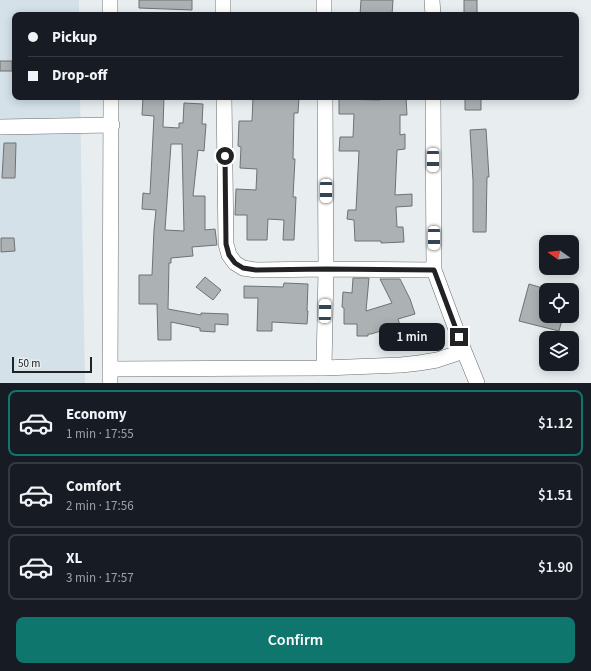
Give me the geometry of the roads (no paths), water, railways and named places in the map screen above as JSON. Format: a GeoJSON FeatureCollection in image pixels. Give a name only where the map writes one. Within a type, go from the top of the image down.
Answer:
{"type":"FeatureCollection","features":[{"type":"Feature","properties":{"kind":"street"},"geometry":{"type":"LineString","coordinates":[[110,0],[110,12]]}},
{"type":"Feature","properties":{"kind":"street"},"geometry":{"type":"LineString","coordinates":[[223,0],[223,12]]}},
{"type":"Feature","properties":{"kind":"street"},"geometry":{"type":"LineString","coordinates":[[324,0],[324,12]]}},
{"type":"Feature","properties":{"kind":"street"},"geometry":{"type":"LineString","coordinates":[[432,0],[432,12]]}},
{"type":"Feature","properties":{"kind":"street"},"geometry":{"type":"LineString","coordinates":[[111,100],[110,376],[401,365],[437,360],[464,351]]}},
{"type":"Feature","properties":{"kind":"street"},"geometry":{"type":"LineString","coordinates":[[224,100],[226,244],[229,255],[235,263],[243,268],[256,270],[434,270]]}},
{"type":"Feature","properties":{"kind":"street"},"geometry":{"type":"LineString","coordinates":[[324,368],[326,269],[325,100]]}},
{"type":"Feature","properties":{"kind":"street"},"geometry":{"type":"LineString","coordinates":[[433,100],[434,270],[477,383]]}},
{"type":"Feature","properties":{"kind":"street"},"geometry":{"type":"LineString","coordinates":[[0,127],[112,125]]}}]}
